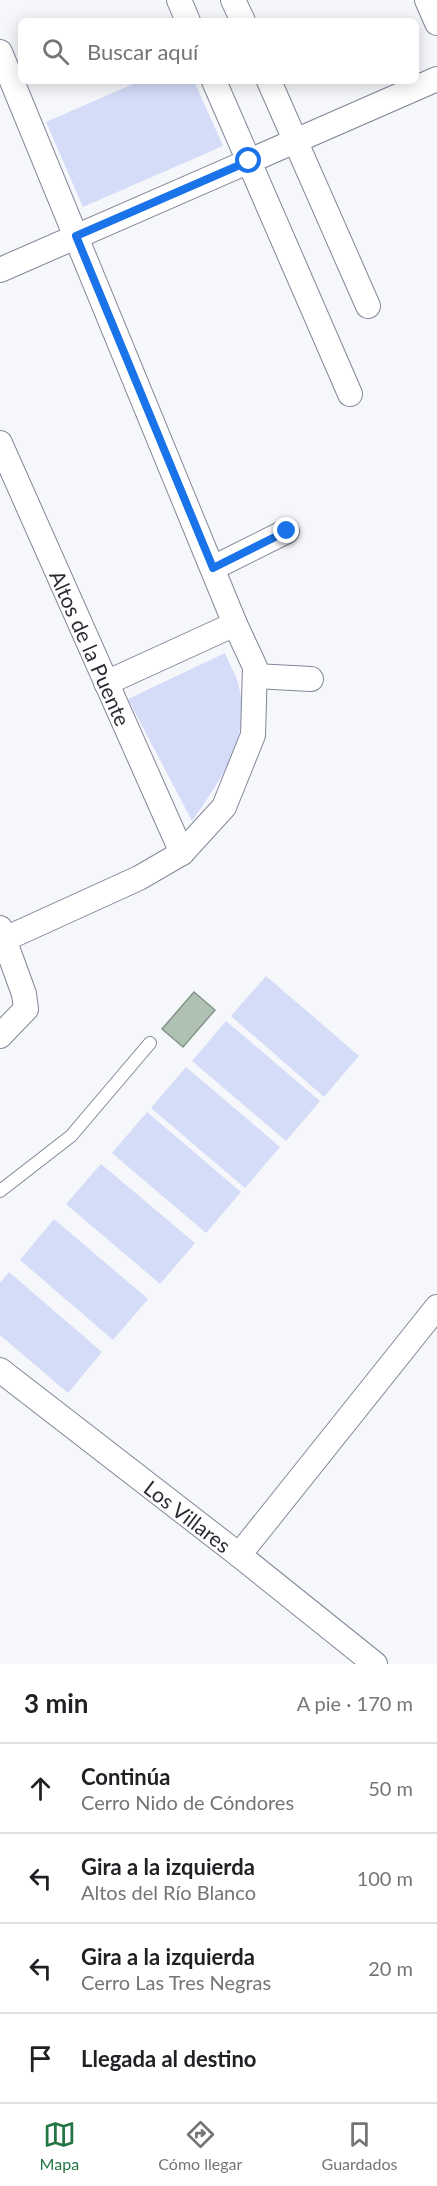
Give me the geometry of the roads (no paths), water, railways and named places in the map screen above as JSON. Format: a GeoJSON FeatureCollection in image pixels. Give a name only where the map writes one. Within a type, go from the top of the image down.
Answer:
{"type":"FeatureCollection","features":[{"type":"Feature","properties":{"kind":"street"},"geometry":{"type":"LineString","coordinates":[[179,0],[187,18]]}},
{"type":"Feature","properties":{"kind":"street"},"geometry":{"type":"LineString","coordinates":[[233,0],[242,18]]}},
{"type":"Feature","properties":{"kind":"street"},"geometry":{"type":"LineString","coordinates":[[427,0],[437,23]]}},
{"type":"Feature","properties":{"kind":"street"},"geometry":{"type":"LineString","coordinates":[[0,52],[235,624],[255,667],[253,735],[224,807],[182,853],[139,878],[2,934],[24,994],[26,1009],[0,1036]]}},
{"type":"Feature","properties":{"kind":"street"},"geometry":{"type":"LineString","coordinates":[[0,270],[437,79]]}},
{"type":"Feature","properties":{"kind":"street"},"geometry":{"type":"LineString","coordinates":[[215,84],[350,394]]}},
{"type":"Feature","properties":{"kind":"street"},"geometry":{"type":"LineString","coordinates":[[270,84],[368,306]]}},
{"type":"Feature","properties":{"kind":"street","name":"Altos de la Puente"},"geometry":{"type":"LineString","coordinates":[[0,443],[182,853]]}},
{"type":"Feature","properties":{"kind":"street"},"geometry":{"type":"LineString","coordinates":[[213,568],[287,531]]}},
{"type":"Feature","properties":{"kind":"street"},"geometry":{"type":"LineString","coordinates":[[106,683],[235,624]]}},
{"type":"Feature","properties":{"kind":"street"},"geometry":{"type":"LineString","coordinates":[[255,676],[311,679]]}},
{"type":"Feature","properties":{"kind":"street"},"geometry":{"type":"LineString","coordinates":[[239,1555],[437,1306]]}},
{"type":"Feature","properties":{"kind":"street","name":"Los Villares"},"geometry":{"type":"LineString","coordinates":[[0,1370],[239,1555],[375,1664]]}},
{"type":"Feature","properties":{"kind":"lane"},"geometry":{"type":"LineString","coordinates":[[0,1191],[71,1136],[150,1043]]}}]}
